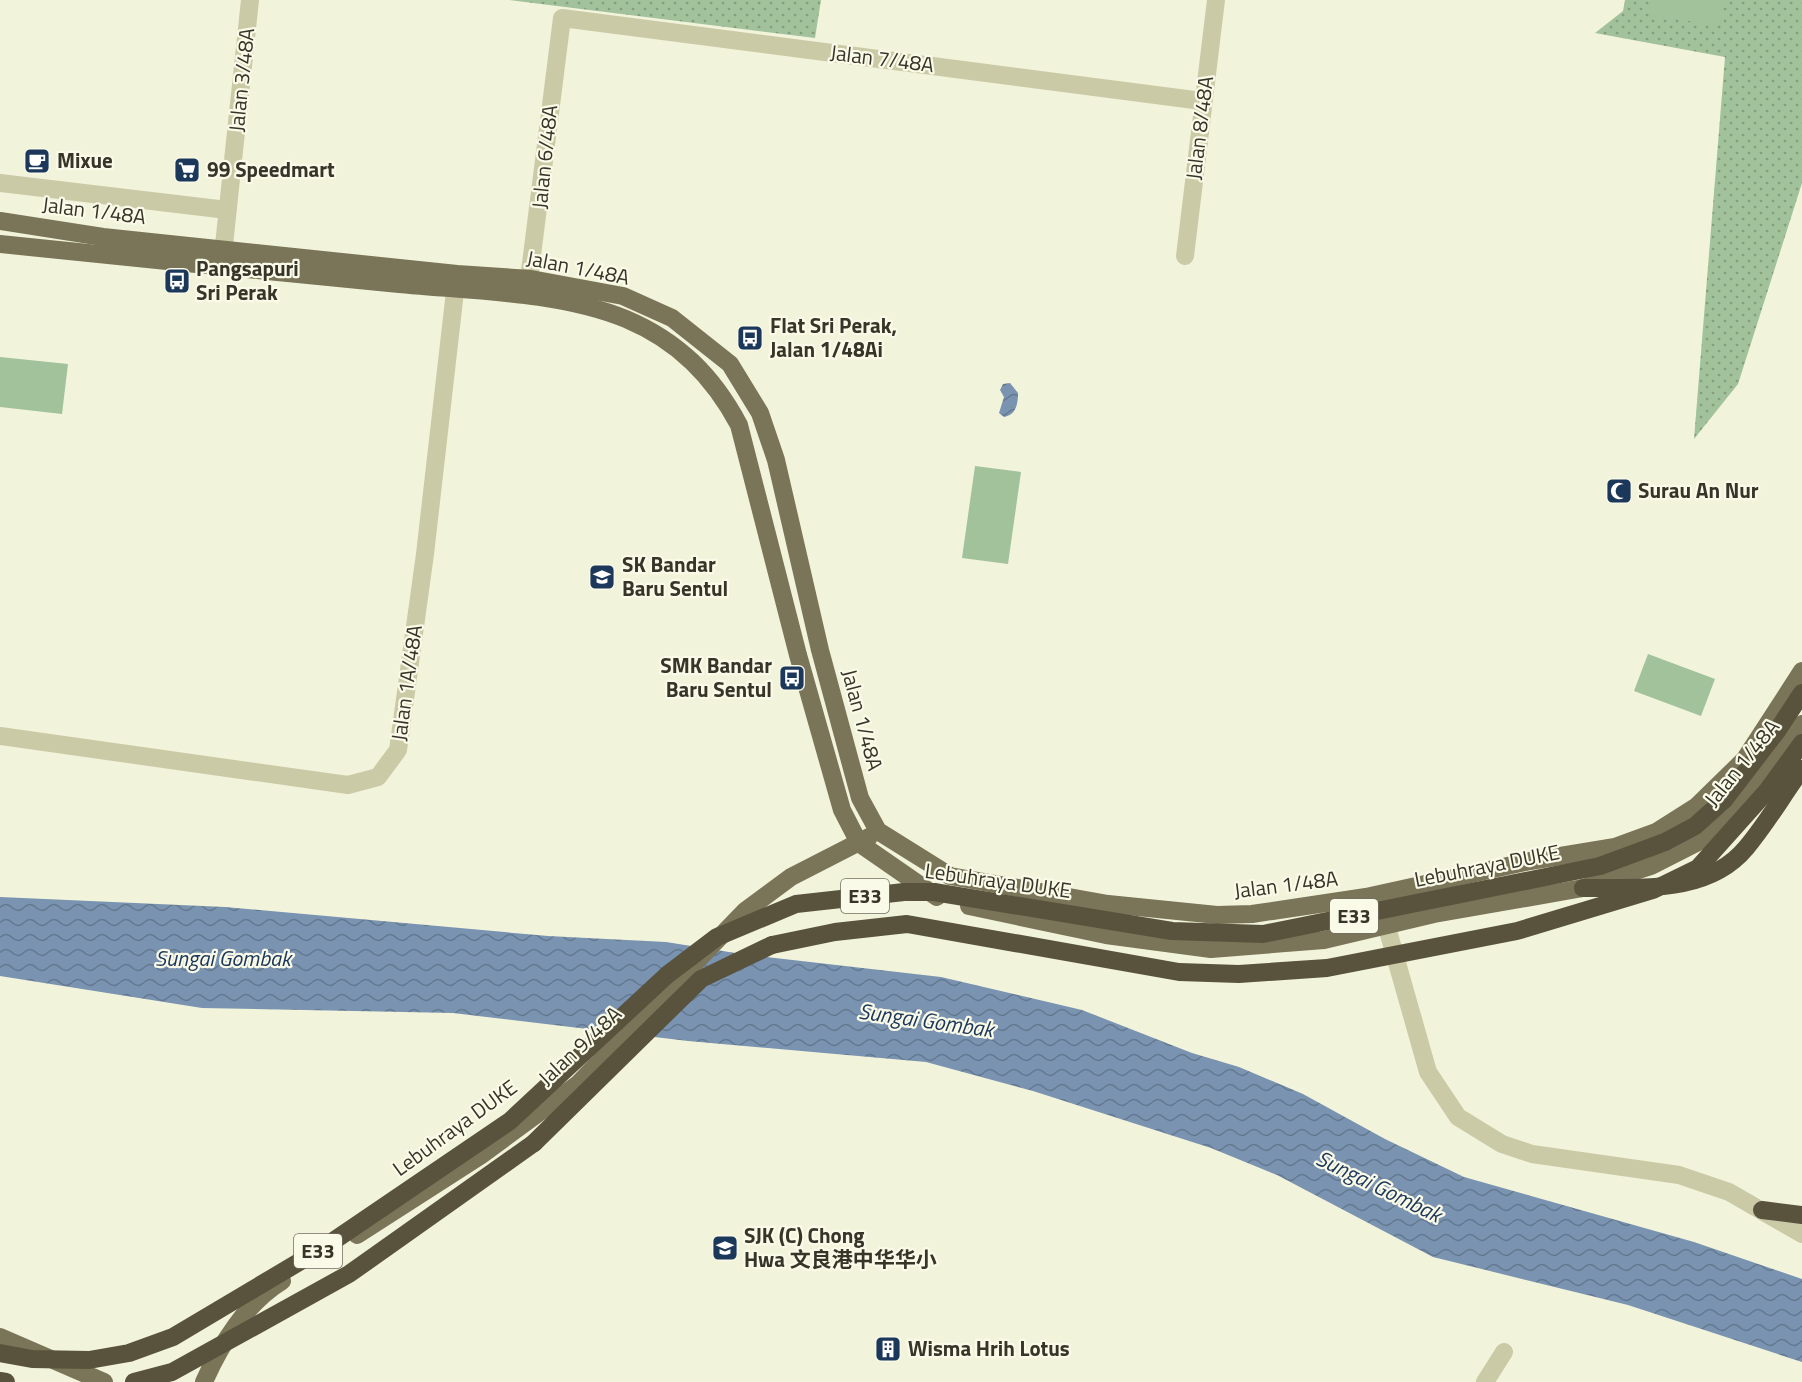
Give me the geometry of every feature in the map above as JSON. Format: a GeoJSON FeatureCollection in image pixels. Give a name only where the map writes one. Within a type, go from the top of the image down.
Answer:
{"type":"FeatureCollection","features":[{"type":"Feature","properties":{"kind":"highway","name":"Lebuhraya DUKE"},"geometry":{"type":"LineString","coordinates":[[0,1353],[32,1359],[89,1360],[129,1353],[173,1337],[326,1246],[510,1121],[675,969],[717,937],[787,907],[796,904],[904,892],[934,892],[1172,931],[1263,934],[1600,866],[1656,846],[1695,826],[1724,800],[1777,731],[1802,693]]}},
{"type":"Feature","properties":{"kind":"highway","name":"E33"},"geometry":{"type":"LineString","coordinates":[[134,1382],[172,1372],[348,1274],[534,1143],[701,979],[772,945],[835,932],[907,924],[1179,972],[1239,974],[1327,968],[1517,931],[1653,890],[1698,868],[1767,791],[1802,743]]}},
{"type":"Feature","properties":{"kind":"highway"},"geometry":{"type":"LineString","coordinates":[[1583,888],[1682,884],[1712,873],[1728,864],[1745,849],[1802,769]]}},
{"type":"Feature","properties":{"kind":"highway"},"geometry":{"type":"LineString","coordinates":[[1762,1210],[1802,1215]]}},
{"type":"Feature","properties":{"kind":"highway"},"geometry":{"type":"LineString","coordinates":[[0,1381],[6,1382]]}},
{"type":"Feature","properties":{"kind":"main road","name":"Jalan 1/48A"},"geometry":{"type":"LineString","coordinates":[[0,221],[222,258]]}},
{"type":"Feature","properties":{"kind":"main road","name":"Jalan 1/48A"},"geometry":{"type":"LineString","coordinates":[[0,244],[222,258],[456,282],[623,296],[672,318],[730,364],[760,413],[776,460],[820,650],[860,798],[878,831],[950,876],[1108,904],[1216,915],[1252,914],[1332,902],[1530,861],[1615,847],[1656,832],[1697,806],[1745,759],[1802,671]]}},
{"type":"Feature","properties":{"kind":"main road","name":"Jalan 1/48A"},"geometry":{"type":"LineString","coordinates":[[529,288],[627,320],[669,343],[706,374],[724,398],[739,425],[798,655],[842,810],[859,843],[941,900],[1106,935],[1210,950],[1324,940],[1386,924],[1583,888],[1676,855],[1706,838],[1734,815],[1802,724]]}},
{"type":"Feature","properties":{"kind":"main road","name":"Jalan 9/48A"},"geometry":{"type":"LineString","coordinates":[[204,1382],[214,1357],[263,1292],[480,1156],[578,1084],[745,911],[791,877],[878,831]]}},
{"type":"Feature","properties":{"kind":"main road"},"geometry":{"type":"LineString","coordinates":[[0,1337],[97,1380]]}},
{"type":"Feature","properties":{"kind":"street","name":"Jalan 3/48A"},"geometry":{"type":"LineString","coordinates":[[222,258],[250,0]]}},
{"type":"Feature","properties":{"kind":"street","name":"Jalan 8/48A"},"geometry":{"type":"LineString","coordinates":[[1185,256],[1216,0]]}},
{"type":"Feature","properties":{"kind":"street","name":"Jalan 7/48A"},"geometry":{"type":"LineString","coordinates":[[561,18],[1202,101]]}},
{"type":"Feature","properties":{"kind":"street","name":"Jalan 6/48A"},"geometry":{"type":"LineString","coordinates":[[529,288],[561,18]]}},
{"type":"Feature","properties":{"kind":"street","name":"Jalan 1/48A"},"geometry":{"type":"LineString","coordinates":[[0,183],[227,210]]}},
{"type":"Feature","properties":{"kind":"street","name":"Jalan 1A/48A"},"geometry":{"type":"LineString","coordinates":[[0,736],[348,785],[378,777],[398,750],[425,554],[456,282]]}},
{"type":"Feature","properties":{"kind":"street"},"geometry":{"type":"LineString","coordinates":[[1386,924],[1428,1072],[1458,1117],[1502,1144],[1532,1154],[1679,1175],[1730,1192],[1802,1234]]}},
{"type":"Feature","properties":{"kind":"street"},"geometry":{"type":"LineString","coordinates":[[1485,1382],[1504,1352]]}},
{"type":"Feature","properties":{"kind":"green space"},"geometry":{"type":"Polygon","coordinates":[[[509,0],[821,0],[815,38],[509,0]]]}},
{"type":"Feature","properties":{"kind":"green space"},"geometry":{"type":"Polygon","coordinates":[[[1625,0],[1802,0],[1802,183],[1738,384],[1694,439],[1725,57],[1595,33],[1623,11],[1625,0]]]}},
{"type":"Feature","properties":{"kind":"green space"},"geometry":{"type":"Polygon","coordinates":[[[1652,0],[1723,0],[1720,25],[1650,16],[1652,0]]]}},
{"type":"Feature","properties":{"kind":"green space"},"geometry":{"type":"Polygon","coordinates":[[[0,357],[68,364],[62,414],[0,407],[0,357]]]}},
{"type":"Feature","properties":{"kind":"green space"},"geometry":{"type":"Polygon","coordinates":[[[975,466],[1021,472],[1008,564],[962,558],[975,466]]]}},
{"type":"Feature","properties":{"kind":"green space"},"geometry":{"type":"Polygon","coordinates":[[[1648,654],[1715,679],[1701,716],[1634,691],[1648,654]]]}},
{"type":"Feature","properties":{"kind":"water"},"geometry":{"type":"Polygon","coordinates":[[[1010,383],[1018,393],[1018,401],[1014,411],[1004,417],[999,413],[1004,397],[1000,390],[1003,384],[1010,383]]]}},
{"type":"Feature","properties":{"kind":"water","name":"Sungai Gombak"},"geometry":{"type":"Polygon","coordinates":[[[0,897],[225,907],[548,936],[666,942],[748,955],[941,977],[1082,1010],[1192,1053],[1239,1067],[1303,1094],[1385,1139],[1464,1177],[1694,1242],[1802,1279],[1802,1362],[1628,1305],[1433,1257],[1277,1175],[1211,1148],[1033,1091],[926,1062],[688,1041],[453,1013],[202,1008],[0,976],[0,897]]]}},
{"type":"Feature","properties":{"kind":"place","name":"Mixue"},"geometry":{"type":"Point","coordinates":[37,161]}},
{"type":"Feature","properties":{"kind":"place","name":"99 Speedmart"},"geometry":{"type":"Point","coordinates":[187,170]}},
{"type":"Feature","properties":{"kind":"place","name":"Pangsapuri Sri Perak"},"geometry":{"type":"Point","coordinates":[177,281]}},
{"type":"Feature","properties":{"kind":"place","name":"Flat Sri Perak, Jalan 1/48Ai"},"geometry":{"type":"Point","coordinates":[750,338]}},
{"type":"Feature","properties":{"kind":"place","name":"Surau An Nur"},"geometry":{"type":"Point","coordinates":[1619,491]}},
{"type":"Feature","properties":{"kind":"place","name":"SK Bandar Baru Sentul"},"geometry":{"type":"Point","coordinates":[602,577]}},
{"type":"Feature","properties":{"kind":"place","name":"SMK Bandar Baru Sentul"},"geometry":{"type":"Point","coordinates":[792,678]}},
{"type":"Feature","properties":{"kind":"place","name":"SJK (C) Chong Hwa 文良港中华华小"},"geometry":{"type":"Point","coordinates":[725,1248]}},
{"type":"Feature","properties":{"kind":"place","name":"Wisma Hrih Lotus"},"geometry":{"type":"Point","coordinates":[888,1349]}}]}
